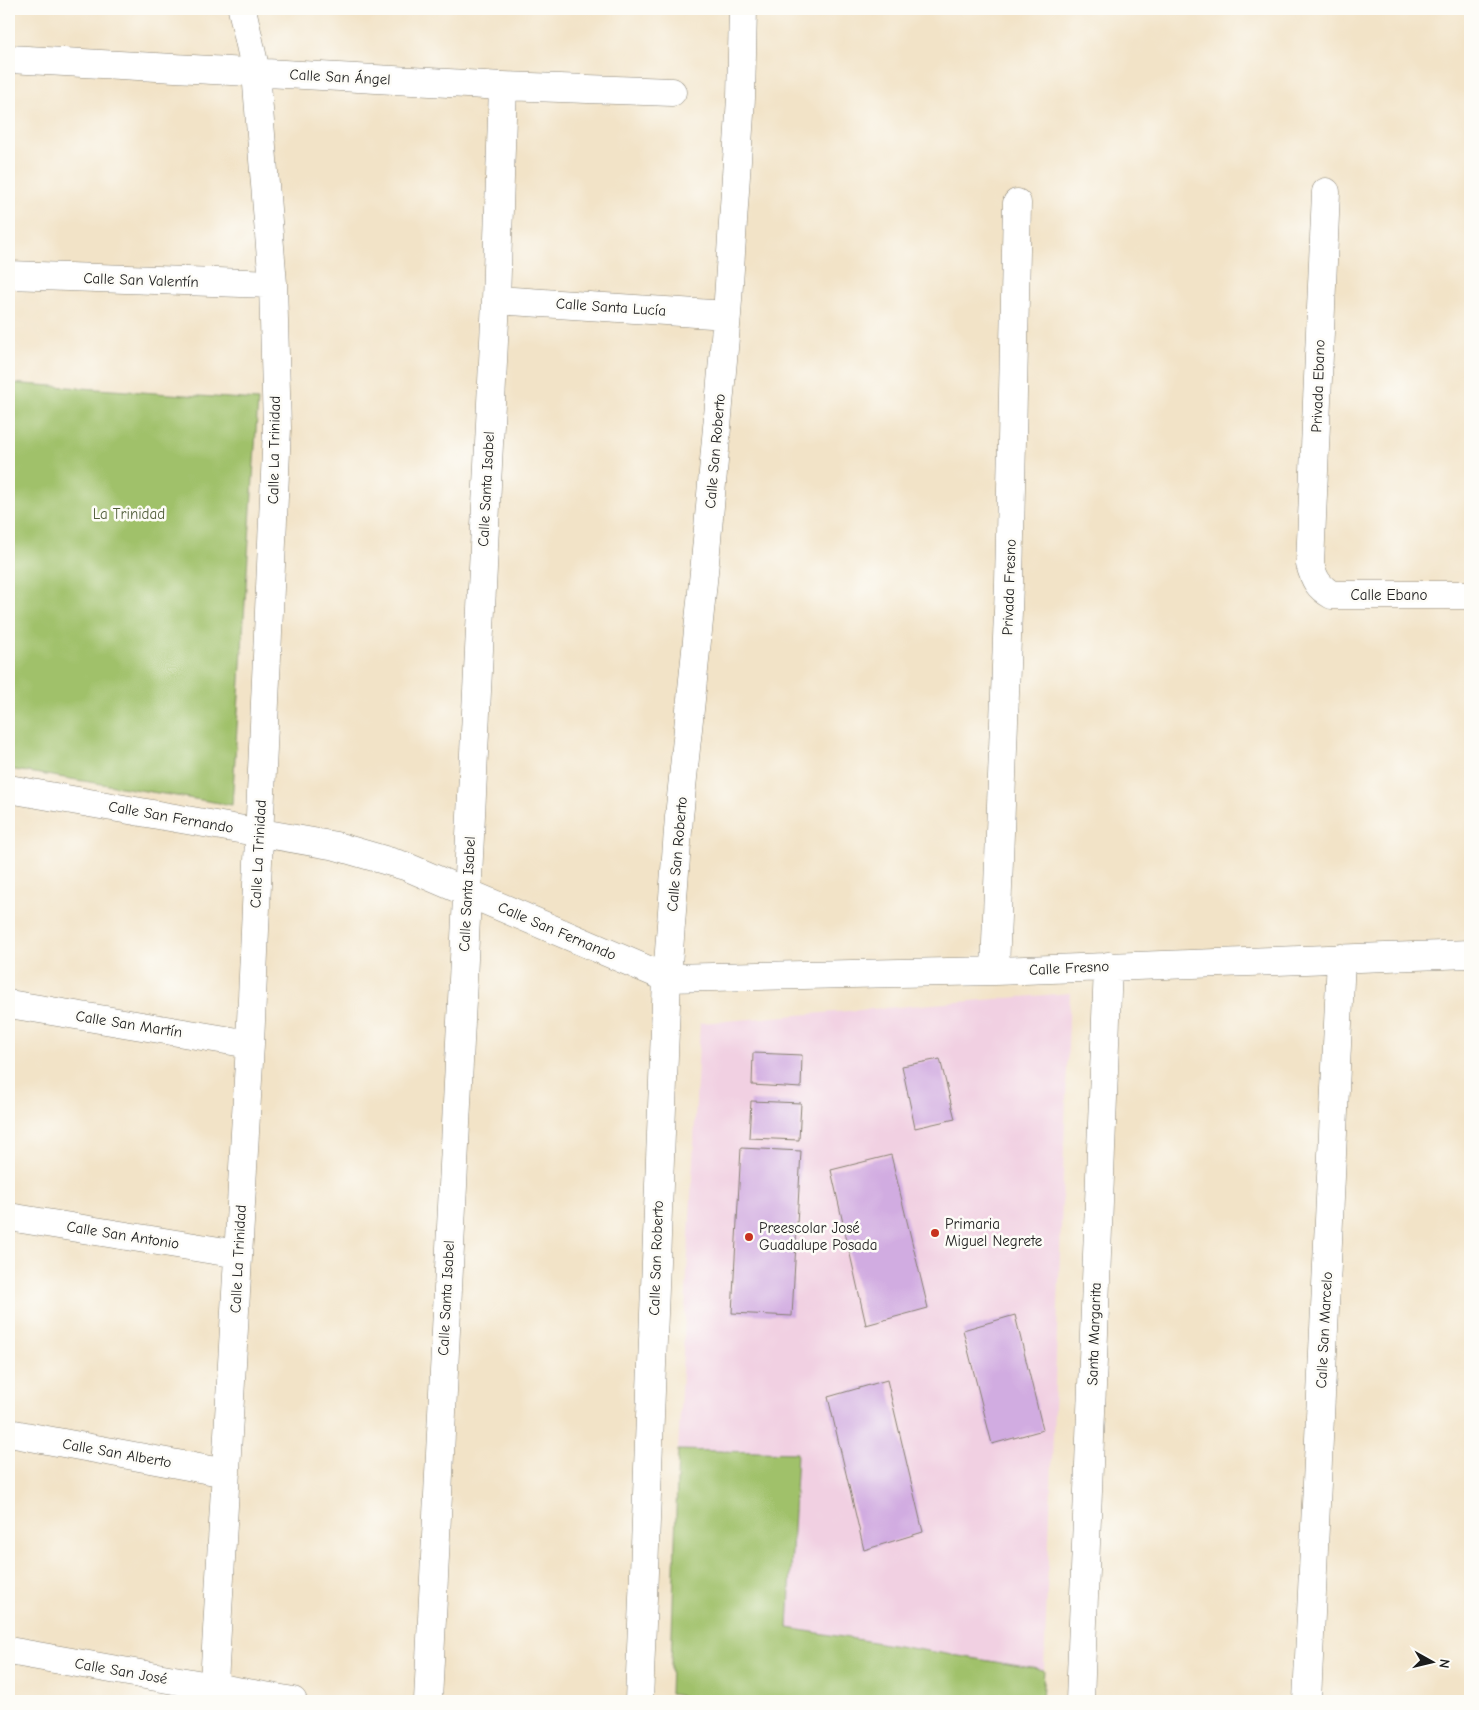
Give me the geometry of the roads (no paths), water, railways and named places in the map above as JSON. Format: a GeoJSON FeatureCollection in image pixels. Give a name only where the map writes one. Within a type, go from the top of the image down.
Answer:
{"type":"FeatureCollection","features":[{"type":"Feature","properties":{"kind":"street","name":"Calle La Trinidad"},"geometry":{"type":"LineString","coordinates":[[214,1694],[250,1044],[277,428],[272,284],[256,72],[242,9]]}},
{"type":"Feature","properties":{"kind":"street","name":"Calle San Roberto"},"geometry":{"type":"LineString","coordinates":[[639,1701],[667,978],[679,817],[705,562],[727,315],[741,98],[743,9]]}},
{"type":"Feature","properties":{"kind":"street","name":"Calle San Ángel"},"geometry":{"type":"LineString","coordinates":[[9,59],[503,86],[672,92]]}},
{"type":"Feature","properties":{"kind":"street","name":"Calle Santa Isabel"},"geometry":{"type":"LineString","coordinates":[[428,1701],[496,300],[503,86]]}},
{"type":"Feature","properties":{"kind":"street","name":"Privada Ebano"},"geometry":{"type":"LineString","coordinates":[[1314,579],[1310,564],[1326,192]]}},
{"type":"Feature","properties":{"kind":"street","name":"Privada Fresno"},"geometry":{"type":"LineString","coordinates":[[995,971],[1009,583],[1017,203]]}},
{"type":"Feature","properties":{"kind":"street","name":"Calle San Valentín"},"geometry":{"type":"LineString","coordinates":[[9,275],[272,284]]}},
{"type":"Feature","properties":{"kind":"street","name":"Calle Santa Lucía"},"geometry":{"type":"LineString","coordinates":[[496,300],[727,315]]}},
{"type":"Feature","properties":{"kind":"street","name":"Calle Ebano"},"geometry":{"type":"LineString","coordinates":[[1314,579],[1322,589],[1332,595],[1470,595]]}},
{"type":"Feature","properties":{"kind":"street","name":"Calle San Fernando"},"geometry":{"type":"LineString","coordinates":[[9,789],[336,846],[405,866],[667,978]]}},
{"type":"Feature","properties":{"kind":"street","name":"Calle Fresno"},"geometry":{"type":"LineString","coordinates":[[667,978],[995,971],[1470,954]]}},
{"type":"Feature","properties":{"kind":"street","name":"Calle San Marcelo"},"geometry":{"type":"LineString","coordinates":[[1307,1701],[1341,958]]}},
{"type":"Feature","properties":{"kind":"street","name":"Santa Margarita"},"geometry":{"type":"LineString","coordinates":[[1080,1701],[1108,966]]}},
{"type":"Feature","properties":{"kind":"street","name":"Calle San Martín"},"geometry":{"type":"LineString","coordinates":[[9,1004],[250,1044]]}},
{"type":"Feature","properties":{"kind":"street","name":"Calle San Antonio"},"geometry":{"type":"LineString","coordinates":[[9,1217],[238,1254]]}},
{"type":"Feature","properties":{"kind":"street","name":"Calle San Alberto"},"geometry":{"type":"LineString","coordinates":[[9,1433],[226,1472]]}},
{"type":"Feature","properties":{"kind":"street","name":"Calle San José"},"geometry":{"type":"LineString","coordinates":[[9,1651],[214,1694],[293,1701]]}},
{"type":"Feature","properties":{"kind":"place","name":"Primaria Miguel Negrete"},"geometry":{"type":"Point","coordinates":[935,1233]}},
{"type":"Feature","properties":{"kind":"place","name":"Preescolar José Guadalupe Posada"},"geometry":{"type":"Point","coordinates":[749,1237]}},
{"type":"Feature","properties":{"kind":"park label","name":"La Trinidad"},"geometry":{"type":"Point","coordinates":[129,514]}}]}
